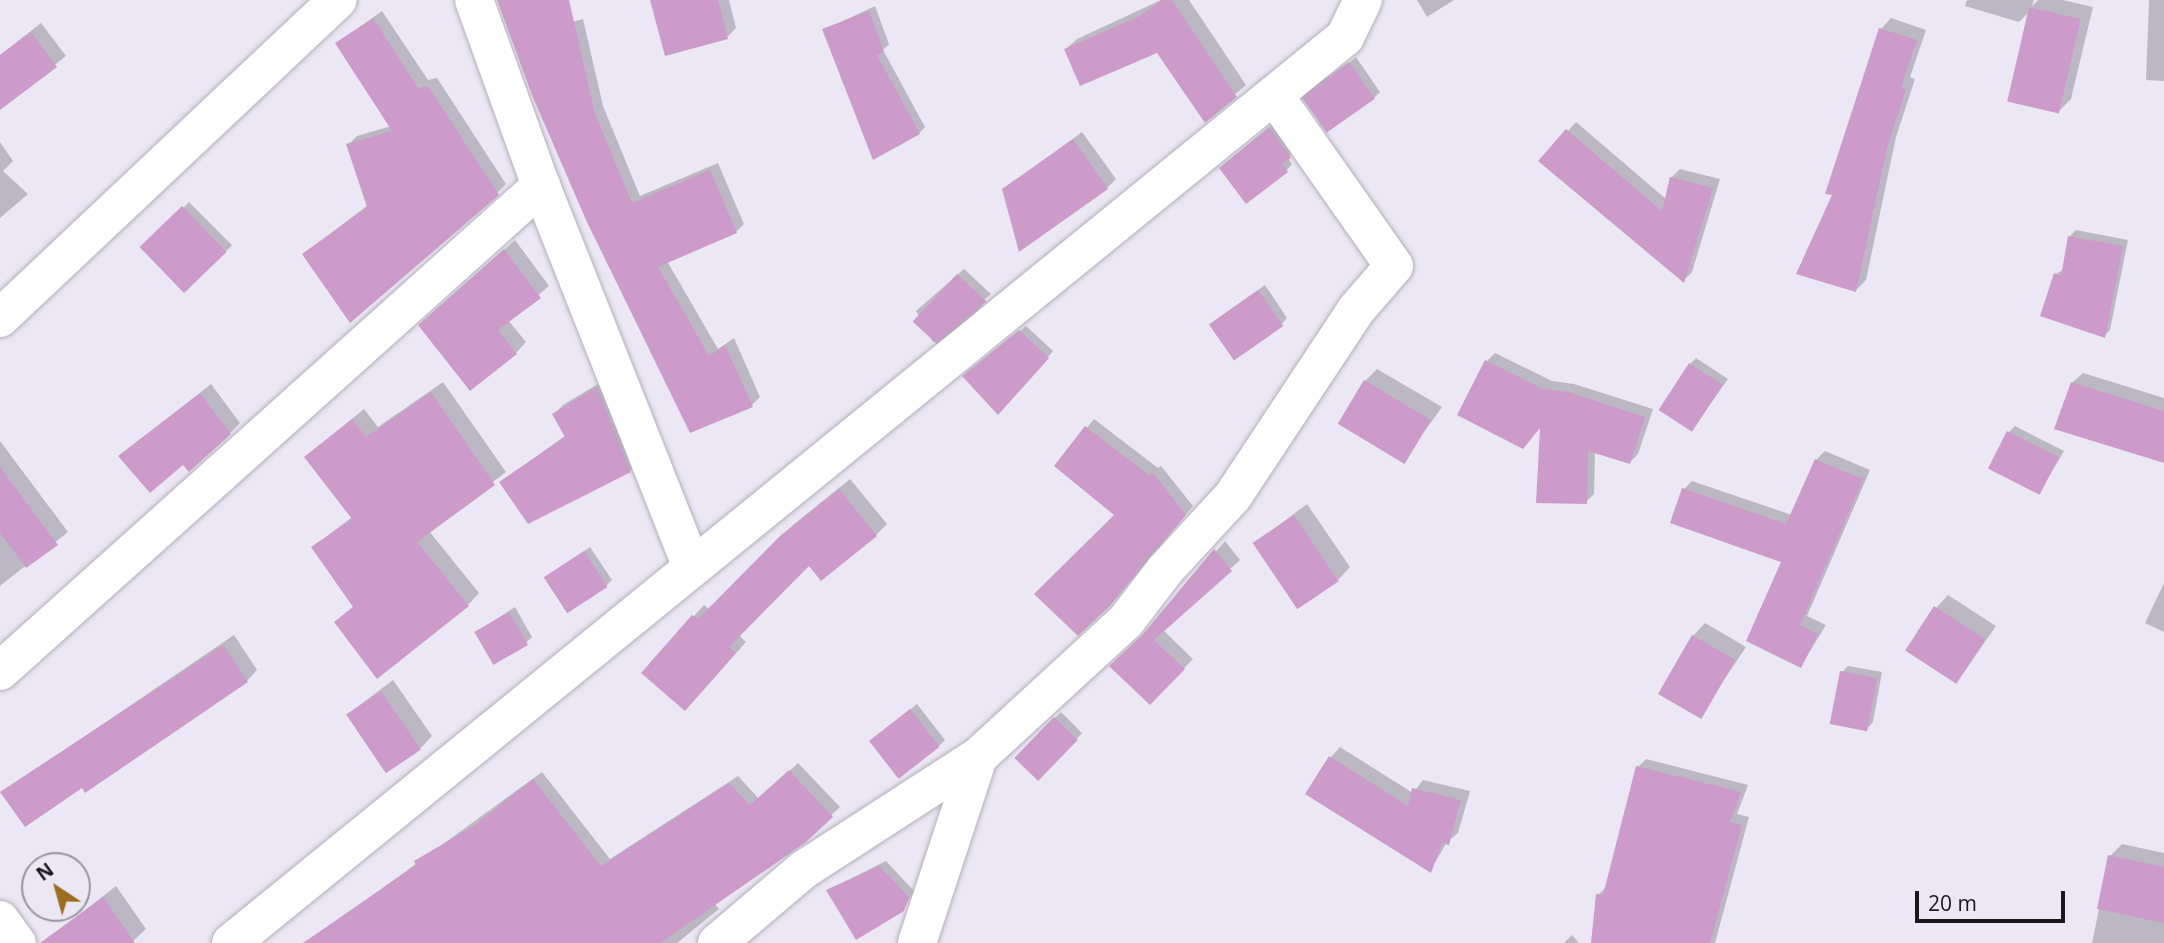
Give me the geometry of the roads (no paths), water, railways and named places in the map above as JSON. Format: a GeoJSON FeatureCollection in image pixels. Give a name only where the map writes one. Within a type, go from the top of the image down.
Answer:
{"type":"FeatureCollection","features":[{"type":"Feature","properties":{"kind":"street"},"geometry":{"type":"LineString","coordinates":[[0,318],[338,0]]}},
{"type":"Feature","properties":{"kind":"street"},"geometry":{"type":"LineString","coordinates":[[474,0],[541,186],[692,567]]}},
{"type":"Feature","properties":{"kind":"street"},"geometry":{"type":"LineString","coordinates":[[230,943],[1345,37],[1363,0]]}},
{"type":"Feature","properties":{"kind":"street"},"geometry":{"type":"LineString","coordinates":[[717,943],[803,870],[978,757],[1126,621],[1165,570],[1233,496],[1356,310],[1394,266],[1274,95]]}},
{"type":"Feature","properties":{"kind":"street"},"geometry":{"type":"LineString","coordinates":[[0,671],[541,186]]}},
{"type":"Feature","properties":{"kind":"street"},"geometry":{"type":"LineString","coordinates":[[916,943],[978,757]]}},
{"type":"Feature","properties":{"kind":"street"},"geometry":{"type":"LineString","coordinates":[[0,920],[17,943]]}}]}
